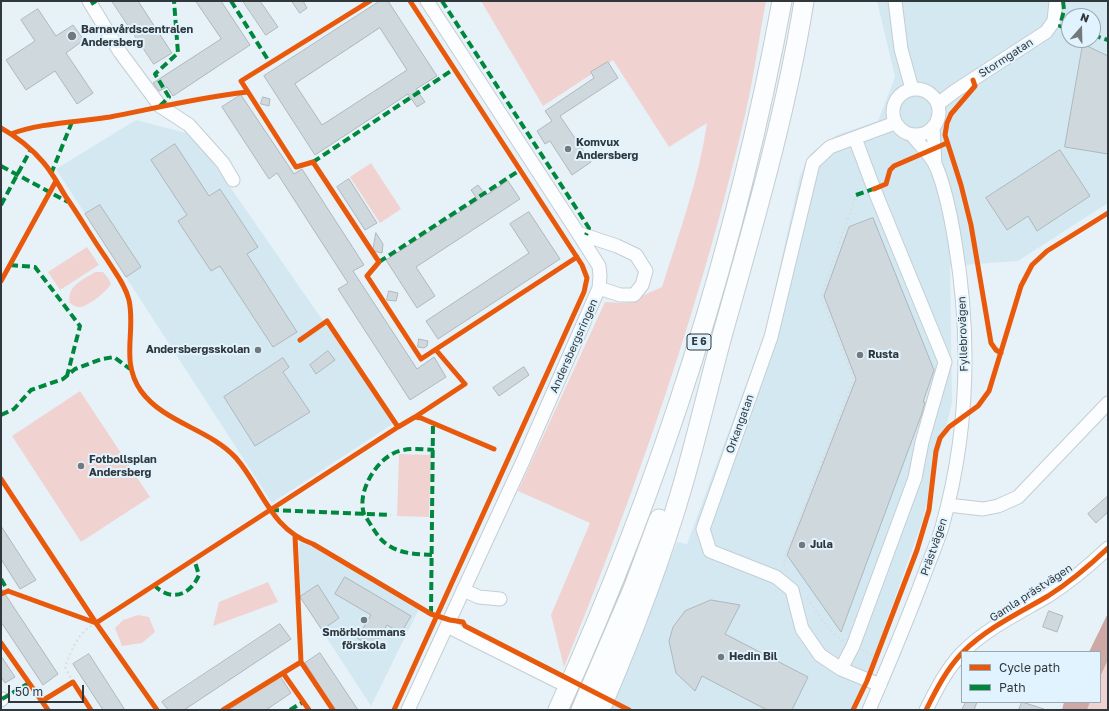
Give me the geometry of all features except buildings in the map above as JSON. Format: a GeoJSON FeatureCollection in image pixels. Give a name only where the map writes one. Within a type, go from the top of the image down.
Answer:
{"type":"FeatureCollection","features":[{"type":"Feature","properties":{"kind":"highway","name":"E 6"},"geometry":{"type":"LineString","coordinates":[[558,710],[619,567],[664,448],[698,343],[734,217],[762,100],[782,1]]}},
{"type":"Feature","properties":{"kind":"highway","name":"E 6"},"geometry":{"type":"LineString","coordinates":[[581,710],[633,589],[684,453],[718,350],[754,223],[784,103],[804,1]]}},
{"type":"Feature","properties":{"kind":"highway"},"geometry":{"type":"LineString","coordinates":[[607,709],[632,632],[660,557],[681,491],[718,350]]}},
{"type":"Feature","properties":{"kind":"street"},"geometry":{"type":"LineString","coordinates":[[89,1],[120,52],[160,106],[189,125],[223,163],[233,180]]}},
{"type":"Feature","properties":{"kind":"street","name":"Andersbergsringen"},"geometry":{"type":"LineString","coordinates":[[408,710],[523,461],[599,288],[600,276],[598,266],[578,232],[427,1]]}},
{"type":"Feature","properties":{"kind":"street"},"geometry":{"type":"LineString","coordinates":[[894,1],[901,49],[912,88]]}},
{"type":"Feature","properties":{"kind":"street","name":"Stormgatan"},"geometry":{"type":"LineString","coordinates":[[938,104],[955,90],[1046,32],[1054,21],[1056,1]]}},
{"type":"Feature","properties":{"kind":"street"},"geometry":{"type":"LineString","coordinates":[[895,123],[892,110],[895,101],[900,94],[912,88],[922,89],[930,93],[938,104]]}},
{"type":"Feature","properties":{"kind":"street","name":"Fyllebrovägen"},"geometry":{"type":"LineString","coordinates":[[935,165],[933,127],[939,116],[938,104]]}},
{"type":"Feature","properties":{"kind":"street","name":"Fyllebrovägen"},"geometry":{"type":"LineString","coordinates":[[895,123],[902,131],[912,135],[935,165],[941,181],[953,229],[960,273],[965,329],[965,389],[959,446],[948,505]]}},
{"type":"Feature","properties":{"kind":"street","name":"Orkangatan"},"geometry":{"type":"LineString","coordinates":[[880,685],[841,669],[820,655],[802,629],[792,590],[776,577],[710,551],[703,529],[771,337],[813,163],[830,147],[895,123]]}},
{"type":"Feature","properties":{"kind":"street"},"geometry":{"type":"LineString","coordinates":[[912,135],[924,134],[933,127]]}},
{"type":"Feature","properties":{"kind":"street"},"geometry":{"type":"LineString","coordinates":[[841,669],[853,646],[915,478],[922,442],[945,362],[874,189],[855,138]]}},
{"type":"Feature","properties":{"kind":"street"},"geometry":{"type":"LineString","coordinates":[[578,232],[617,246],[636,255],[646,271],[642,285],[634,295],[620,295],[599,288]]}},
{"type":"Feature","properties":{"kind":"street","name":"Prästvägen"},"geometry":{"type":"LineString","coordinates":[[869,710],[908,616],[941,530],[948,505],[983,509],[998,506],[1018,497],[1108,403]]}},
{"type":"Feature","properties":{"kind":"street","name":"Gamla prästvägen"},"geometry":{"type":"LineString","coordinates":[[965,651],[996,626],[1049,595],[1087,569],[1108,548]]}},
{"type":"Feature","properties":{"kind":"street"},"geometry":{"type":"LineString","coordinates":[[463,590],[484,598],[500,599]]}},
{"type":"Feature","properties":{"kind":"street"},"geometry":{"type":"LineString","coordinates":[[447,626],[558,682]]}},
{"type":"Feature","properties":{"kind":"street","name":"Gamla prästvägen"},"geometry":{"type":"LineString","coordinates":[[926,710],[938,685],[953,662],[961,655]]}},
{"type":"Feature","properties":{"kind":"path"},"geometry":{"type":"LineString","coordinates":[[787,573],[784,565],[788,548],[853,381],[853,377],[821,297],[856,195]]}},
{"type":"Feature","properties":{"kind":"path"},"geometry":{"type":"LineString","coordinates":[[806,598],[836,637],[876,657]]}},
{"type":"Feature","properties":{"kind":"path"},"geometry":{"type":"LineString","coordinates":[[73,682],[65,667],[73,646],[81,635],[96,623]]}},
{"type":"Feature","properties":{"kind":"shaded area"},"geometry":{"type":"Polygon","coordinates":[[[481,1],[766,1],[752,84],[729,182],[688,323],[642,462],[564,667],[551,615],[590,523],[518,491],[605,302],[626,303],[662,287],[694,185],[707,123],[669,147],[613,60],[543,106],[481,1]]]}},
{"type":"Feature","properties":{"kind":"shaded area"},"geometry":{"type":"Polygon","coordinates":[[[877,1],[1108,1],[1108,203],[1018,261],[950,266],[952,403],[922,522],[855,710],[609,710],[677,542],[687,544],[765,333],[800,176],[810,154],[837,135],[878,121],[895,77],[877,1]]]}},
{"type":"Feature","properties":{"kind":"shaded area","name":"Andersbergsskolan"},"geometry":{"type":"Polygon","coordinates":[[[136,120],[194,135],[394,423],[272,503],[56,169],[136,120]]]}},
{"type":"Feature","properties":{"kind":"shaded area"},"geometry":{"type":"Polygon","coordinates":[[[371,163],[401,209],[380,223],[350,177],[371,163]]]}},
{"type":"Feature","properties":{"kind":"shaded area"},"geometry":{"type":"Polygon","coordinates":[[[87,247],[99,265],[60,290],[48,272],[87,247]]]}},
{"type":"Feature","properties":{"kind":"shaded area"},"geometry":{"type":"Polygon","coordinates":[[[95,272],[103,272],[111,284],[109,287],[96,299],[82,307],[77,307],[70,303],[69,297],[76,284],[95,272]]]}},
{"type":"Feature","properties":{"kind":"shaded area","name":"Fotbollsplan Andersberg"},"geometry":{"type":"Polygon","coordinates":[[[80,391],[150,497],[81,542],[12,436],[80,391]]]}},
{"type":"Feature","properties":{"kind":"shaded area"},"geometry":{"type":"Polygon","coordinates":[[[399,454],[431,455],[429,517],[397,516],[399,454]]]}},
{"type":"Feature","properties":{"kind":"shaded area","name":"Smörblommans förskola"},"geometry":{"type":"Polygon","coordinates":[[[299,542],[313,547],[419,609],[371,706],[300,597],[299,542]]]}},
{"type":"Feature","properties":{"kind":"shaded area"},"geometry":{"type":"Polygon","coordinates":[[[268,582],[278,602],[213,626],[219,602],[268,582]]]}},
{"type":"Feature","properties":{"kind":"shaded area"},"geometry":{"type":"Polygon","coordinates":[[[1108,613],[1108,660],[1101,675],[1101,651],[1089,651],[1108,613]]]}},
{"type":"Feature","properties":{"kind":"shaded area"},"geometry":{"type":"Polygon","coordinates":[[[138,615],[149,617],[155,632],[142,643],[122,646],[115,628],[123,620],[138,615]]]}},
{"type":"Feature","properties":{"kind":"shaded area"},"geometry":{"type":"Polygon","coordinates":[[[1108,660],[1108,710],[1087,710],[1090,703],[1101,703],[1101,675],[1108,660]]]}},
{"type":"Feature","properties":{"kind":"shaded area"},"geometry":{"type":"Polygon","coordinates":[[[1064,703],[1090,703],[1087,710],[1062,710],[1064,703]]]}},
{"type":"Feature","properties":{"kind":"marked path"},"geometry":{"type":"LineString","coordinates":[[91,4],[96,1]]}},
{"type":"Feature","properties":{"kind":"marked path"},"geometry":{"type":"LineString","coordinates":[[160,106],[169,97],[155,74],[178,53],[174,1]]}},
{"type":"Feature","properties":{"kind":"marked path"},"geometry":{"type":"LineString","coordinates":[[231,1],[270,63]]}},
{"type":"Feature","properties":{"kind":"marked path"},"geometry":{"type":"LineString","coordinates":[[442,1],[589,228],[586,235]]}},
{"type":"Feature","properties":{"kind":"marked path"},"geometry":{"type":"LineString","coordinates":[[1063,1],[1064,8]]}},
{"type":"Feature","properties":{"kind":"marked path"},"geometry":{"type":"LineString","coordinates":[[1061,22],[1061,26]]}},
{"type":"Feature","properties":{"kind":"marked path"},"geometry":{"type":"LineString","coordinates":[[1101,38],[1108,40]]}},
{"type":"Feature","properties":{"kind":"marked path"},"geometry":{"type":"LineString","coordinates":[[313,162],[454,69]]}},
{"type":"Feature","properties":{"kind":"marked path"},"geometry":{"type":"LineString","coordinates":[[51,174],[72,122]]}},
{"type":"Feature","properties":{"kind":"marked path"},"geometry":{"type":"LineString","coordinates":[[1,205],[31,149]]}},
{"type":"Feature","properties":{"kind":"marked path"},"geometry":{"type":"LineString","coordinates":[[1,166],[68,202]]}},
{"type":"Feature","properties":{"kind":"marked path"},"geometry":{"type":"LineString","coordinates":[[379,262],[520,170]]}},
{"type":"Feature","properties":{"kind":"marked path"},"geometry":{"type":"LineString","coordinates":[[856,195],[876,188]]}},
{"type":"Feature","properties":{"kind":"marked path"},"geometry":{"type":"LineString","coordinates":[[10,265],[35,267],[80,326],[67,376]]}},
{"type":"Feature","properties":{"kind":"marked path"},"geometry":{"type":"LineString","coordinates":[[1,415],[14,409],[31,390],[63,379],[75,369],[102,359],[114,357],[130,369]]}},
{"type":"Feature","properties":{"kind":"marked path"},"geometry":{"type":"LineString","coordinates":[[431,614],[433,423]]}},
{"type":"Feature","properties":{"kind":"marked path"},"geometry":{"type":"LineString","coordinates":[[432,555],[403,552],[385,543],[377,534],[364,514],[362,506],[365,488],[373,472],[385,459],[402,450],[434,450]]}},
{"type":"Feature","properties":{"kind":"marked path"},"geometry":{"type":"LineString","coordinates":[[271,510],[391,515]]}},
{"type":"Feature","properties":{"kind":"marked path"},"geometry":{"type":"LineString","coordinates":[[154,585],[167,594],[173,595],[185,592],[195,582],[199,575],[194,559]]}},
{"type":"Feature","properties":{"kind":"marked path"},"geometry":{"type":"LineString","coordinates":[[1,579],[8,591]]}},
{"type":"Feature","properties":{"kind":"marked path"},"geometry":{"type":"LineString","coordinates":[[2,699],[29,683]]}},
{"type":"Feature","properties":{"kind":"marked path"},"geometry":{"type":"LineString","coordinates":[[290,710],[303,702]]}},
{"type":"Feature","properties":{"kind":"cycle path"},"geometry":{"type":"LineString","coordinates":[[370,1],[241,81],[296,167],[313,162],[379,262],[367,276],[421,359],[577,257]]}},
{"type":"Feature","properties":{"kind":"cycle path"},"geometry":{"type":"LineString","coordinates":[[394,710],[584,292],[587,278],[582,265],[410,1]]}},
{"type":"Feature","properties":{"kind":"cycle path"},"geometry":{"type":"LineString","coordinates":[[973,80],[975,86],[951,114],[947,123],[945,135],[961,185],[971,225],[991,343],[996,350],[1001,353]]}},
{"type":"Feature","properties":{"kind":"cycle path"},"geometry":{"type":"LineString","coordinates":[[11,134],[34,127],[110,117],[196,100],[248,92]]}},
{"type":"Feature","properties":{"kind":"cycle path"},"geometry":{"type":"LineString","coordinates":[[1,128],[24,143],[46,166],[122,283],[129,300],[131,312],[131,369],[141,391],[162,411],[174,419],[201,432],[225,448],[236,458],[268,507],[287,529],[299,538],[313,544],[431,614],[450,620],[463,622],[465,626],[629,710]]}},
{"type":"Feature","properties":{"kind":"cycle path"},"geometry":{"type":"LineString","coordinates":[[874,189],[886,184],[890,170],[894,166],[947,143]]}},
{"type":"Feature","properties":{"kind":"cycle path"},"geometry":{"type":"LineString","coordinates":[[1,281],[56,181]]}},
{"type":"Feature","properties":{"kind":"cycle path"},"geometry":{"type":"LineString","coordinates":[[853,710],[867,681],[917,550],[929,510],[936,451],[940,438],[949,427],[978,406],[989,391],[1021,286],[1032,265],[1047,251],[1108,213]]}},
{"type":"Feature","properties":{"kind":"cycle path"},"geometry":{"type":"LineString","coordinates":[[300,340],[327,321],[398,427],[415,417],[421,418],[494,449]]}},
{"type":"Feature","properties":{"kind":"cycle path"},"geometry":{"type":"LineString","coordinates":[[415,417],[465,384],[436,350]]}},
{"type":"Feature","properties":{"kind":"cycle path"},"geometry":{"type":"LineString","coordinates":[[1,594],[8,591],[96,623],[398,427]]}},
{"type":"Feature","properties":{"kind":"cycle path"},"geometry":{"type":"LineString","coordinates":[[1,479],[96,623],[157,710]]}},
{"type":"Feature","properties":{"kind":"cycle path"},"geometry":{"type":"LineString","coordinates":[[295,536],[301,662]]}},
{"type":"Feature","properties":{"kind":"cycle path"},"geometry":{"type":"LineString","coordinates":[[964,651],[972,643],[993,628],[1064,585],[1108,548]]}},
{"type":"Feature","properties":{"kind":"cycle path"},"geometry":{"type":"LineString","coordinates":[[1,643],[48,710]]}},
{"type":"Feature","properties":{"kind":"cycle path"},"geometry":{"type":"LineString","coordinates":[[926,710],[946,673],[961,654]]}},
{"type":"Feature","properties":{"kind":"cycle path"},"geometry":{"type":"LineString","coordinates":[[309,710],[283,673],[301,662],[333,710]]}},
{"type":"Feature","properties":{"kind":"cycle path"},"geometry":{"type":"LineString","coordinates":[[223,710],[283,673]]}},
{"type":"Feature","properties":{"kind":"cycle path"},"geometry":{"type":"LineString","coordinates":[[42,701],[73,682],[91,710]]}},
{"type":"Feature","properties":{"kind":"place","name":"Barnavårdscentralen Andersberg"},"geometry":{"type":"Point","coordinates":[72,36]}},
{"type":"Feature","properties":{"kind":"place","name":"Komvux Andersberg"},"geometry":{"type":"Point","coordinates":[568,149]}},
{"type":"Feature","properties":{"kind":"place","name":"Andersbergsskolan"},"geometry":{"type":"Point","coordinates":[258,350]}},
{"type":"Feature","properties":{"kind":"place","name":"Rusta"},"geometry":{"type":"Point","coordinates":[860,355]}},
{"type":"Feature","properties":{"kind":"place","name":"Fotbollsplan Andersberg"},"geometry":{"type":"Point","coordinates":[81,466]}},
{"type":"Feature","properties":{"kind":"place","name":"Jula"},"geometry":{"type":"Point","coordinates":[802,545]}},
{"type":"Feature","properties":{"kind":"place","name":"Smörblommans förskola"},"geometry":{"type":"Point","coordinates":[364,620]}},
{"type":"Feature","properties":{"kind":"place","name":"Hedin Bil"},"geometry":{"type":"Point","coordinates":[721,657]}}]}
